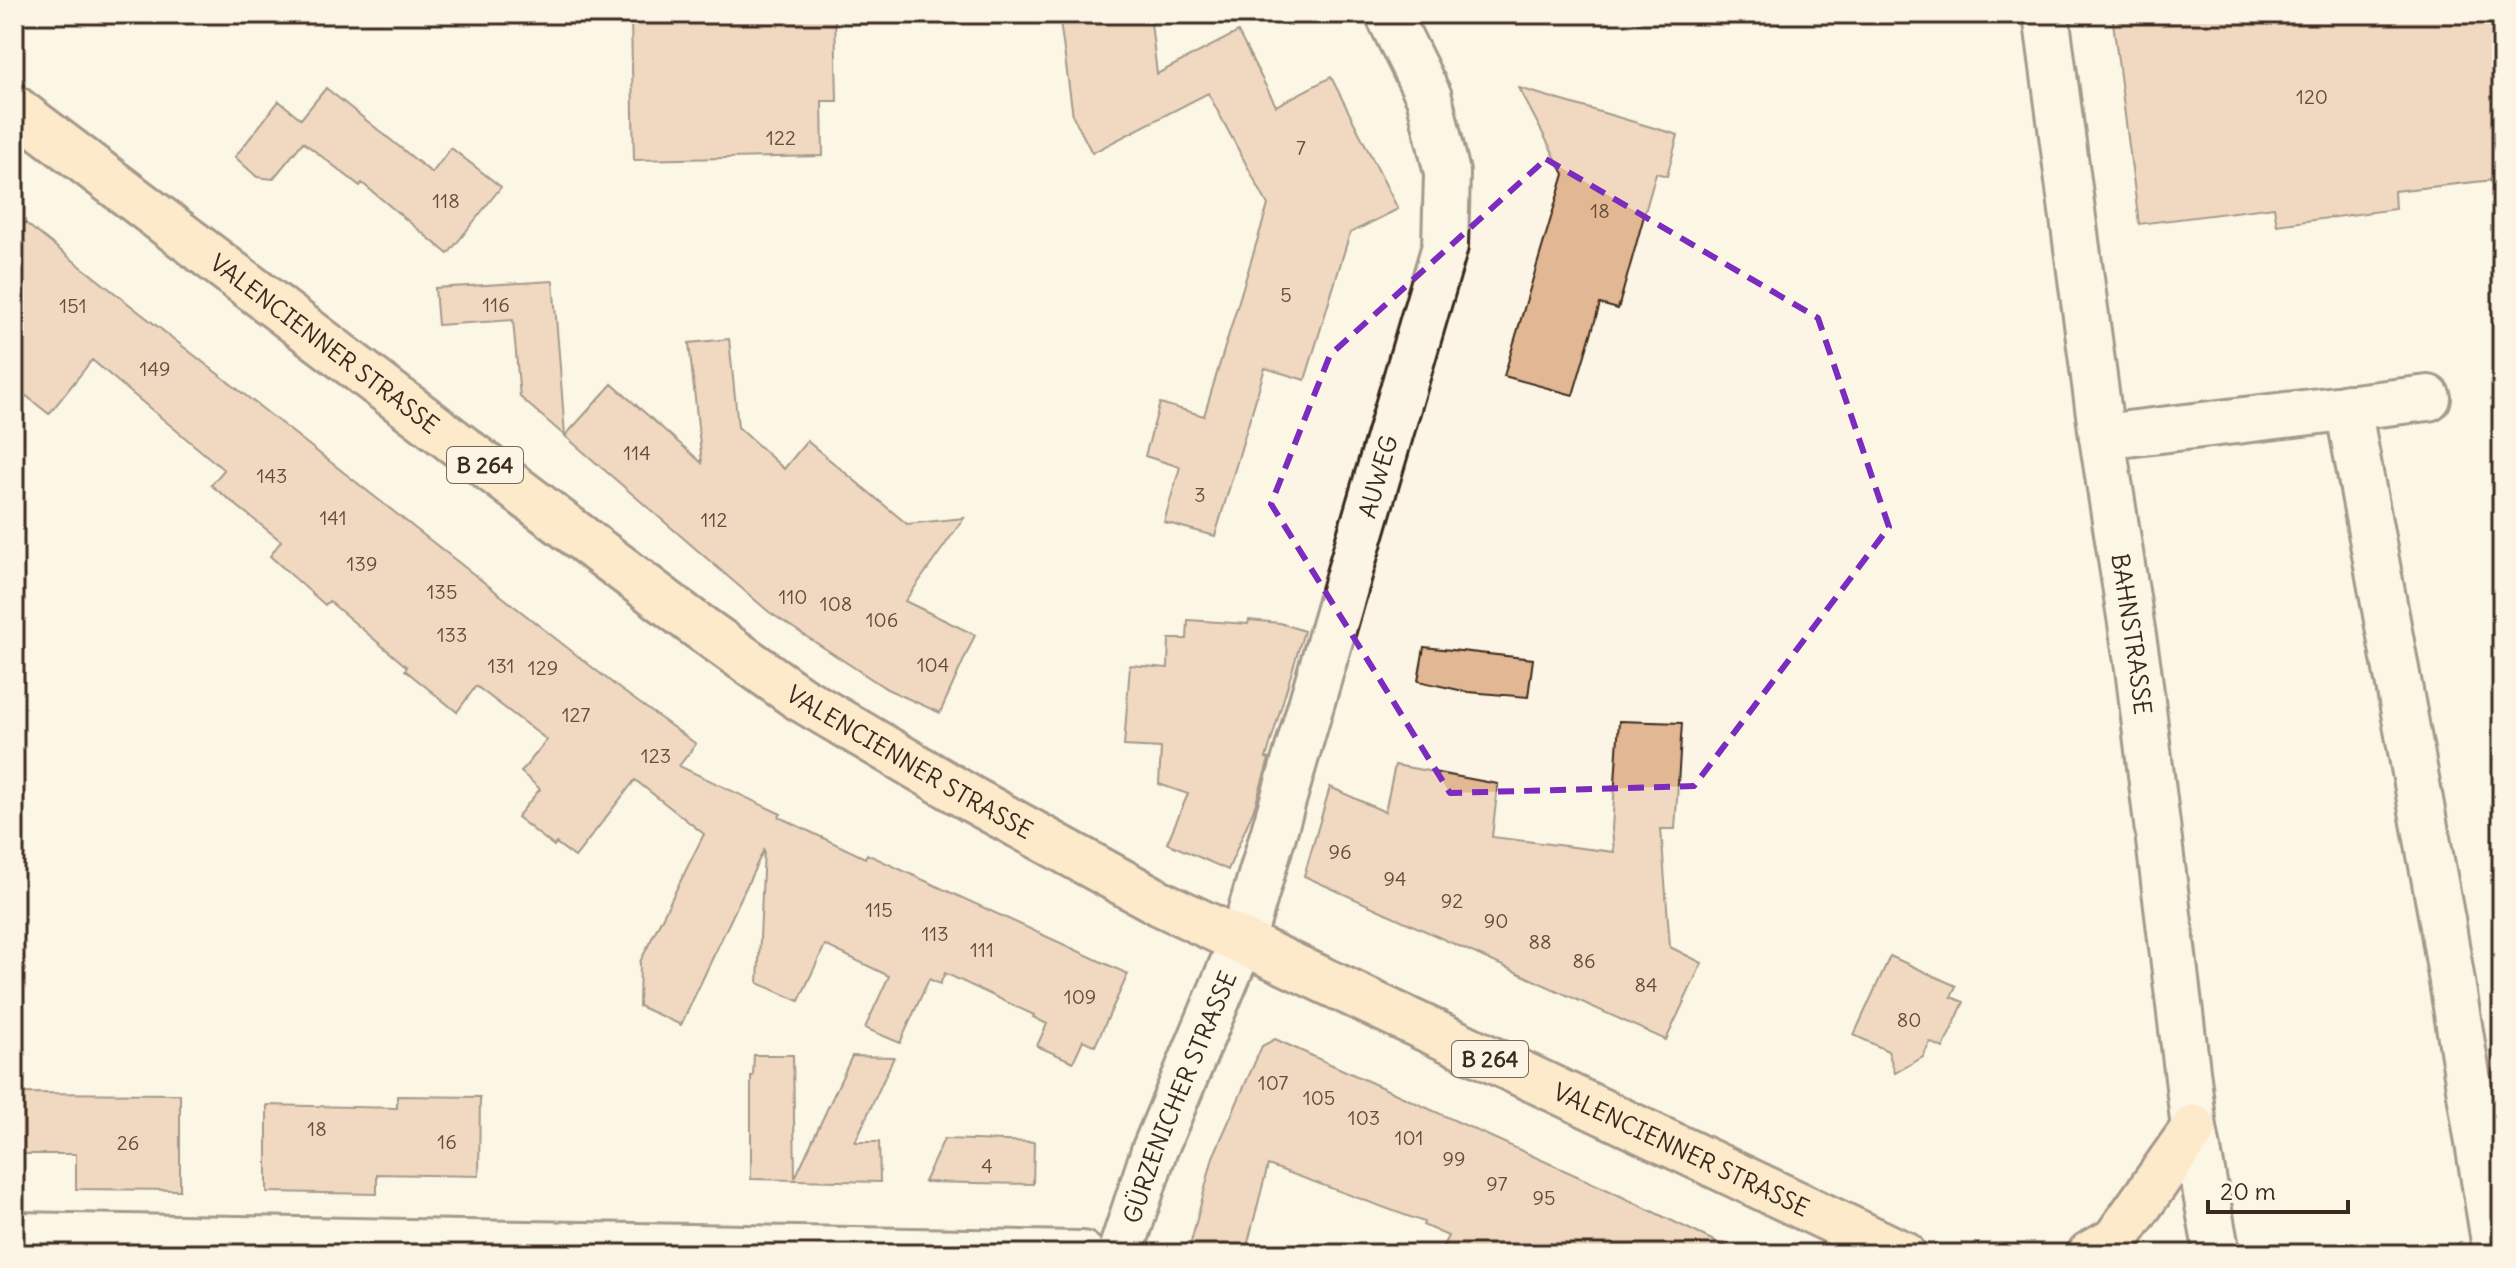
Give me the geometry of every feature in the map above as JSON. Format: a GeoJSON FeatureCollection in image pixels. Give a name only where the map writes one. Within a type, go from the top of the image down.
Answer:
{"type":"FeatureCollection","features":[{"type":"Feature","properties":{"kind":"main road","name":"VALENCIENNER STRASSE"},"geometry":{"type":"LineString","coordinates":[[14,108],[691,621],[798,697],[971,799],[1160,903],[1903,1254]]}},
{"type":"Feature","properties":{"kind":"main road"},"geometry":{"type":"LineString","coordinates":[[2090,1254],[2115,1240],[2194,1128]]}},
{"type":"Feature","properties":{"kind":"street","name":"AUWEG"},"geometry":{"type":"LineString","coordinates":[[1242,941],[1445,246],[1447,173],[1433,113],[1429,97],[1388,14]]}},
{"type":"Feature","properties":{"kind":"street","name":"BAHNSTRASSE"},"geometry":{"type":"LineString","coordinates":[[2046,14],[2102,437],[2138,668],[2194,1128],[2217,1254]]}},
{"type":"Feature","properties":{"kind":"street"},"geometry":{"type":"LineString","coordinates":[[2102,437],[2428,398]]}},
{"type":"Feature","properties":{"kind":"street"},"geometry":{"type":"LineString","coordinates":[[2348,407],[2442,920],[2496,1254]]}},
{"type":"Feature","properties":{"kind":"street","name":"GÜRZENICHER STRASSE"},"geometry":{"type":"LineString","coordinates":[[1120,1254],[1154,1151],[1242,941]]}},
{"type":"Feature","properties":{"kind":"street"},"geometry":{"type":"LineString","coordinates":[[14,1235],[286,1247],[1082,1254]]}},
{"type":"Feature","properties":{"kind":"path"},"geometry":{"type":"LineString","coordinates":[[14,31],[28,14]]}},
{"type":"Feature","properties":{"kind":"highlighted area"},"geometry":{"type":"Polygon","coordinates":[[[1546,159],[1818,318],[1889,527],[1694,786],[1450,793],[1271,504],[1330,355],[1546,159]]]}},
{"type":"Feature","properties":{"kind":"building"},"geometry":{"type":"Polygon","coordinates":[[[835,14],[837,101],[822,101],[823,156],[634,160],[631,19],[835,14]]]}},
{"type":"Feature","properties":{"kind":"building"},"geometry":{"type":"Polygon","coordinates":[[[1059,14],[1150,14],[1157,74],[1238,32],[1276,106],[1331,77],[1398,209],[1350,233],[1305,380],[1265,368],[1215,536],[1164,522],[1180,467],[1145,456],[1160,403],[1204,416],[1268,205],[1208,93],[1092,153],[1073,116],[1059,14]]]}},
{"type":"Feature","properties":{"kind":"building"},"geometry":{"type":"Polygon","coordinates":[[[2112,14],[2502,14],[2502,179],[2394,191],[2395,209],[2277,225],[2274,207],[2139,224],[2112,14]]]}},
{"type":"Feature","properties":{"kind":"building"},"geometry":{"type":"Polygon","coordinates":[[[326,88],[432,173],[451,148],[501,187],[448,254],[362,183],[360,186],[303,142],[273,179],[257,177],[235,157],[279,101],[301,119],[326,88]]]}},
{"type":"Feature","properties":{"kind":"building"},"geometry":{"type":"Polygon","coordinates":[[[1519,88],[1678,135],[1667,176],[1656,173],[1618,309],[1600,304],[1573,395],[1504,376],[1564,174],[1519,88]]]}},
{"type":"Feature","properties":{"kind":"building"},"geometry":{"type":"Polygon","coordinates":[[[14,214],[620,689],[696,744],[679,766],[865,858],[867,854],[1128,974],[1095,1046],[1083,1040],[1073,1062],[1037,1046],[1047,1024],[945,973],[940,984],[929,979],[900,1043],[865,1028],[889,976],[825,945],[799,1001],[758,983],[764,849],[681,1025],[639,1006],[640,962],[704,834],[635,780],[575,857],[556,843],[554,846],[517,817],[540,789],[521,772],[547,740],[476,686],[457,712],[329,601],[325,605],[270,556],[281,541],[211,485],[224,470],[92,360],[49,414],[14,386],[14,214]]]}},
{"type":"Feature","properties":{"kind":"building"},"geometry":{"type":"Polygon","coordinates":[[[553,281],[565,436],[520,397],[513,320],[438,325],[435,288],[553,281]]]}},
{"type":"Feature","properties":{"kind":"building"},"geometry":{"type":"Polygon","coordinates":[[[729,339],[738,427],[784,469],[807,441],[907,524],[964,518],[905,601],[975,635],[940,713],[887,689],[769,612],[565,436],[612,384],[702,463],[689,343],[729,339]]]}},
{"type":"Feature","properties":{"kind":"building"},"geometry":{"type":"Polygon","coordinates":[[[1188,620],[1248,624],[1249,620],[1280,623],[1304,631],[1255,806],[1228,870],[1167,843],[1188,794],[1159,784],[1161,748],[1124,746],[1130,665],[1168,668],[1169,639],[1187,639],[1188,620]]]}},
{"type":"Feature","properties":{"kind":"building"},"geometry":{"type":"Polygon","coordinates":[[[1424,647],[1533,659],[1528,697],[1468,692],[1418,681],[1424,647]]]}},
{"type":"Feature","properties":{"kind":"building"},"geometry":{"type":"Polygon","coordinates":[[[1619,721],[1682,723],[1675,829],[1661,829],[1670,947],[1702,963],[1666,1040],[1304,876],[1330,787],[1385,812],[1395,765],[1498,784],[1492,837],[1614,852],[1612,829],[1619,721]]]}},
{"type":"Feature","properties":{"kind":"building"},"geometry":{"type":"Polygon","coordinates":[[[1890,956],[1956,986],[1951,997],[1964,1002],[1943,1048],[1930,1042],[1923,1057],[1895,1073],[1888,1051],[1854,1035],[1890,956]]]}},
{"type":"Feature","properties":{"kind":"building"},"geometry":{"type":"Polygon","coordinates":[[[1275,1039],[1741,1254],[1439,1254],[1448,1236],[1423,1225],[1424,1222],[1268,1165],[1245,1254],[1188,1254],[1213,1157],[1262,1046],[1275,1039]]]}},
{"type":"Feature","properties":{"kind":"building"},"geometry":{"type":"Polygon","coordinates":[[[754,1055],[793,1055],[795,1178],[852,1056],[894,1057],[855,1142],[879,1142],[880,1182],[751,1179],[751,1076],[754,1055]]]}},
{"type":"Feature","properties":{"kind":"building"},"geometry":{"type":"Polygon","coordinates":[[[14,1093],[180,1094],[180,1190],[76,1189],[76,1154],[14,1154],[14,1093]]]}},
{"type":"Feature","properties":{"kind":"building"},"geometry":{"type":"Polygon","coordinates":[[[397,1096],[480,1097],[479,1176],[377,1174],[377,1194],[267,1192],[267,1105],[397,1108],[397,1096]]]}},
{"type":"Feature","properties":{"kind":"building"},"geometry":{"type":"Polygon","coordinates":[[[944,1139],[1034,1142],[1033,1184],[924,1182],[944,1139]]]}}]}
